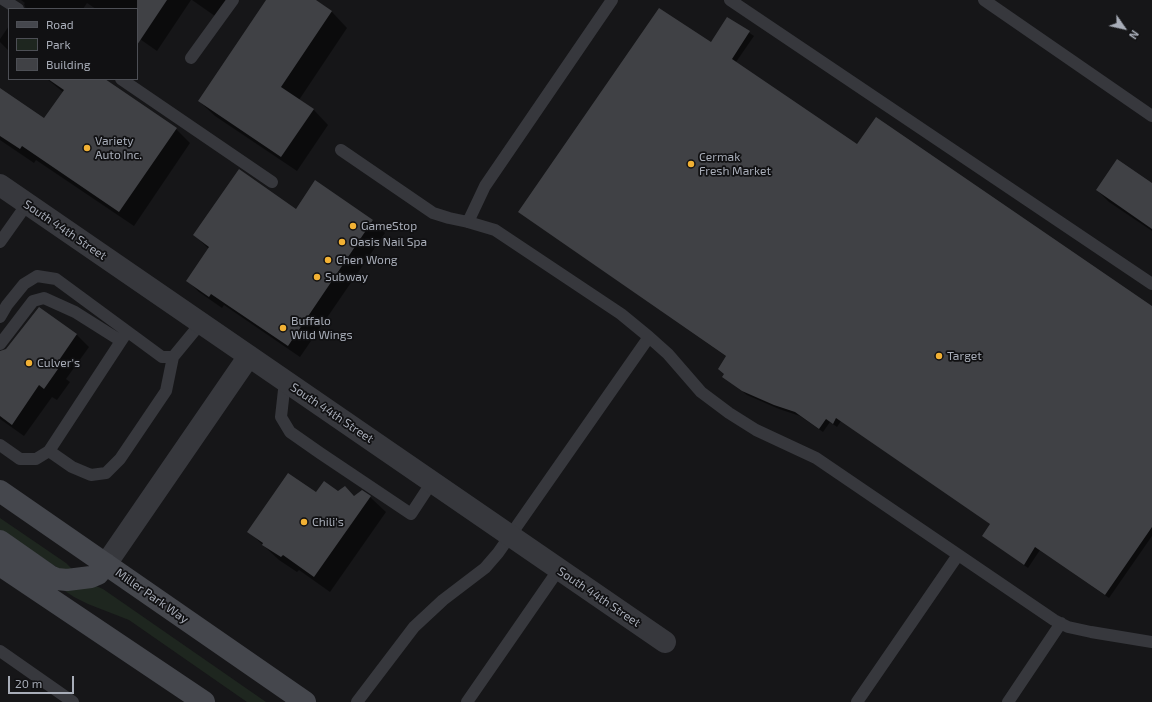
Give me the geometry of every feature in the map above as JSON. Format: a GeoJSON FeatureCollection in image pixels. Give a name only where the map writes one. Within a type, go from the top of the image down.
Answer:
{"type":"FeatureCollection","features":[{"type":"Feature","properties":{"kind":"main road","name":"Miller Park Way"},"geometry":{"type":"LineString","coordinates":[[0,490],[305,702]]}},
{"type":"Feature","properties":{"kind":"main road"},"geometry":{"type":"LineString","coordinates":[[0,541],[50,576],[57,579],[67,580],[91,577],[98,574],[106,564]]}},
{"type":"Feature","properties":{"kind":"main road"},"geometry":{"type":"LineString","coordinates":[[0,565],[195,700]]}},
{"type":"Feature","properties":{"kind":"street","name":"South 44th Street"},"geometry":{"type":"LineString","coordinates":[[0,185],[665,642]]}},
{"type":"Feature","properties":{"kind":"street"},"geometry":{"type":"LineString","coordinates":[[106,564],[249,356]]}},
{"type":"Feature","properties":{"kind":"lane"},"geometry":{"type":"LineString","coordinates":[[4,0],[16,8]]}},
{"type":"Feature","properties":{"kind":"lane"},"geometry":{"type":"LineString","coordinates":[[191,58],[233,0]]}},
{"type":"Feature","properties":{"kind":"lane"},"geometry":{"type":"LineString","coordinates":[[468,222],[485,186],[612,0]]}},
{"type":"Feature","properties":{"kind":"lane"},"geometry":{"type":"LineString","coordinates":[[730,0],[1152,284]]}},
{"type":"Feature","properties":{"kind":"lane"},"geometry":{"type":"LineString","coordinates":[[984,0],[1152,116]]}},
{"type":"Feature","properties":{"kind":"lane"},"geometry":{"type":"LineString","coordinates":[[122,80],[272,182]]}},
{"type":"Feature","properties":{"kind":"lane"},"geometry":{"type":"LineString","coordinates":[[341,150],[433,213],[495,230],[621,314],[668,354],[701,392],[729,413],[756,430],[816,458],[1033,607],[1068,627],[1152,642]]}},
{"type":"Feature","properties":{"kind":"lane"},"geometry":{"type":"LineString","coordinates":[[0,242],[27,204]]}},
{"type":"Feature","properties":{"kind":"lane"},"geometry":{"type":"LineString","coordinates":[[0,317],[7,305],[24,284],[37,276],[56,279],[124,336]]}},
{"type":"Feature","properties":{"kind":"lane"},"geometry":{"type":"LineString","coordinates":[[0,344],[32,301],[44,298],[124,336],[162,357],[173,357]]}},
{"type":"Feature","properties":{"kind":"lane"},"geometry":{"type":"LineString","coordinates":[[49,451],[72,467],[91,475],[106,473],[120,459],[166,391],[173,357],[201,323]]}},
{"type":"Feature","properties":{"kind":"lane"},"geometry":{"type":"LineString","coordinates":[[0,445],[20,459],[36,458],[49,451],[124,336]]}},
{"type":"Feature","properties":{"kind":"lane"},"geometry":{"type":"LineString","coordinates":[[356,702],[414,627],[443,600],[485,568],[498,553],[649,337]]}},
{"type":"Feature","properties":{"kind":"lane"},"geometry":{"type":"LineString","coordinates":[[285,381],[281,417],[290,432],[320,453],[411,514],[432,482]]}},
{"type":"Feature","properties":{"kind":"lane"},"geometry":{"type":"LineString","coordinates":[[857,702],[958,555]]}},
{"type":"Feature","properties":{"kind":"lane"},"geometry":{"type":"LineString","coordinates":[[467,702],[559,569]]}},
{"type":"Feature","properties":{"kind":"lane"},"geometry":{"type":"LineString","coordinates":[[1008,702],[1060,623]]}},
{"type":"Feature","properties":{"kind":"lane"},"geometry":{"type":"LineString","coordinates":[[0,651],[73,702]]}},
{"type":"Feature","properties":{"kind":"green space"},"geometry":{"type":"Polygon","coordinates":[[[0,518],[66,563],[72,569],[61,570],[0,530],[0,518]]]}},
{"type":"Feature","properties":{"kind":"green space"},"geometry":{"type":"Polygon","coordinates":[[[96,586],[103,589],[266,702],[247,702],[129,620],[88,604],[62,589],[96,586]]]}},
{"type":"Feature","properties":{"kind":"building"},"geometry":{"type":"Polygon","coordinates":[[[137,0],[167,0],[138,44],[138,8],[137,0]]]}},
{"type":"Feature","properties":{"kind":"building"},"geometry":{"type":"Polygon","coordinates":[[[266,0],[316,0],[332,11],[281,87],[314,109],[281,157],[198,101],[266,0]]]}},
{"type":"Feature","properties":{"kind":"building","name":"Target"},"geometry":{"type":"Polygon","coordinates":[[[659,8],[711,42],[727,17],[750,31],[732,59],[857,144],[876,117],[1152,306],[1152,527],[1105,595],[1035,547],[1024,565],[982,536],[990,524],[836,418],[833,424],[826,419],[819,429],[795,412],[774,405],[742,391],[722,377],[724,374],[718,369],[726,356],[518,212],[659,8]]]}},
{"type":"Feature","properties":{"kind":"building"},"geometry":{"type":"Polygon","coordinates":[[[49,80],[106,80],[177,128],[119,212],[22,146],[20,149],[0,136],[0,88],[44,118],[64,90],[49,80]]]}},
{"type":"Feature","properties":{"kind":"building"},"geometry":{"type":"Polygon","coordinates":[[[1117,159],[1152,183],[1152,229],[1096,190],[1117,159]]]}},
{"type":"Feature","properties":{"kind":"building"},"geometry":{"type":"Polygon","coordinates":[[[239,169],[296,209],[315,180],[373,220],[288,346],[211,294],[209,297],[186,281],[209,247],[193,235],[239,169]]]}},
{"type":"Feature","properties":{"kind":"building","name":"Culver's"},"geometry":{"type":"Polygon","coordinates":[[[39,307],[77,334],[55,366],[58,369],[44,389],[39,385],[12,425],[0,416],[0,351],[6,349],[39,307]]]}},
{"type":"Feature","properties":{"kind":"building","name":"Chili's"},"geometry":{"type":"Polygon","coordinates":[[[288,473],[316,492],[324,481],[338,491],[345,486],[354,496],[362,490],[371,496],[314,577],[283,555],[281,557],[262,545],[263,543],[247,532],[288,473]]]}},
{"type":"Feature","properties":{"kind":"place","name":"Variety Auto Inc."},"geometry":{"type":"Point","coordinates":[87,148]}},
{"type":"Feature","properties":{"kind":"place","name":"Cermak Fresh Market"},"geometry":{"type":"Point","coordinates":[691,164]}},
{"type":"Feature","properties":{"kind":"place","name":"GameStop"},"geometry":{"type":"Point","coordinates":[353,226]}},
{"type":"Feature","properties":{"kind":"place","name":"Oasis Nail Spa"},"geometry":{"type":"Point","coordinates":[342,242]}},
{"type":"Feature","properties":{"kind":"place","name":"Chen Wong"},"geometry":{"type":"Point","coordinates":[328,260]}},
{"type":"Feature","properties":{"kind":"place","name":"Subway"},"geometry":{"type":"Point","coordinates":[317,277]}},
{"type":"Feature","properties":{"kind":"place","name":"Buffalo Wild Wings"},"geometry":{"type":"Point","coordinates":[283,328]}},
{"type":"Feature","properties":{"kind":"place","name":"Target"},"geometry":{"type":"Point","coordinates":[939,356]}},
{"type":"Feature","properties":{"kind":"place","name":"Culver's"},"geometry":{"type":"Point","coordinates":[29,363]}},
{"type":"Feature","properties":{"kind":"place","name":"Chili's"},"geometry":{"type":"Point","coordinates":[304,522]}}]}
